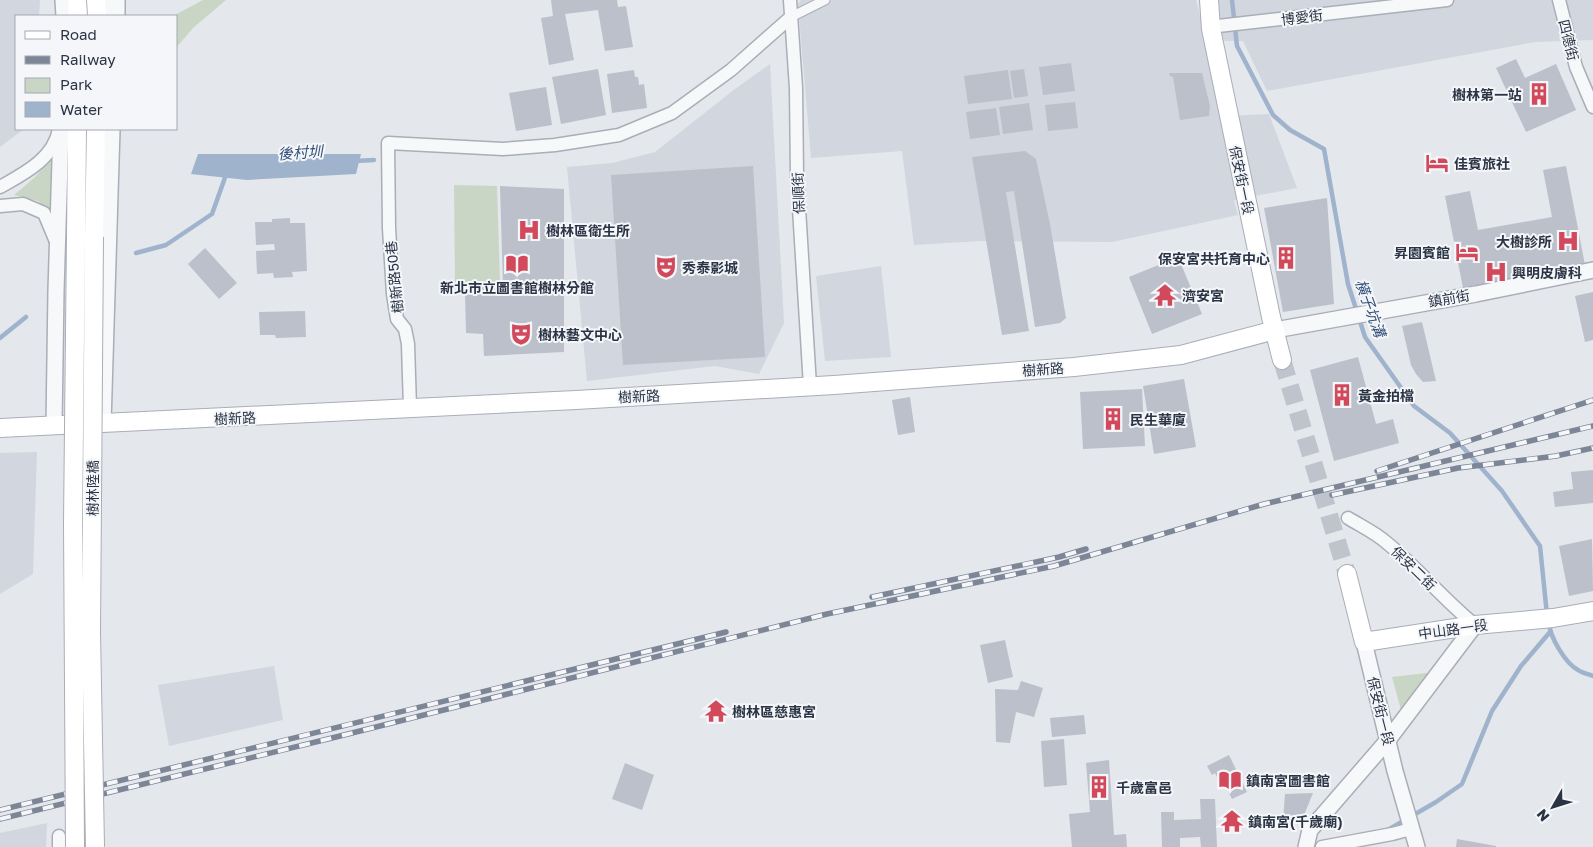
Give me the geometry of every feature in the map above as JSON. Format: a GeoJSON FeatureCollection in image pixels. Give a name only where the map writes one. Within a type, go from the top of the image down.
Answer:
{"type":"FeatureCollection","features":[{"type":"Feature","properties":{"kind":"main road","name":"保安街一段"},"geometry":{"type":"LineString","coordinates":[[1209,0],[1282,360]]}},
{"type":"Feature","properties":{"kind":"main road","name":"樹林陸橋"},"geometry":{"type":"LineString","coordinates":[[75,847],[73,524],[77,130]]}},
{"type":"Feature","properties":{"kind":"main road","name":"樹林陸橋"},"geometry":{"type":"LineString","coordinates":[[95,847],[91,632],[96,130]]}},
{"type":"Feature","properties":{"kind":"main road","name":"樹新路"},"geometry":{"type":"LineString","coordinates":[[0,428],[568,401],[1074,367],[1181,355],[1275,330]]}},
{"type":"Feature","properties":{"kind":"main road","name":"保安街一段"},"geometry":{"type":"LineString","coordinates":[[1347,574],[1364,642]]}},
{"type":"Feature","properties":{"kind":"main road","name":"中山路一段"},"geometry":{"type":"LineString","coordinates":[[1364,642],[1475,625],[1552,618],[1593,611]]}},
{"type":"Feature","properties":{"kind":"street"},"geometry":{"type":"LineString","coordinates":[[117,15],[118,0]]}},
{"type":"Feature","properties":{"kind":"street","name":"保順街"},"geometry":{"type":"LineString","coordinates":[[790,0],[796,88],[797,176],[810,386]]}},
{"type":"Feature","properties":{"kind":"street"},"geometry":{"type":"LineString","coordinates":[[791,17],[825,0]]}},
{"type":"Feature","properties":{"kind":"street","name":"博愛街"},"geometry":{"type":"LineString","coordinates":[[1214,28],[1448,0]]}},
{"type":"Feature","properties":{"kind":"street","name":"四德街"},"geometry":{"type":"LineString","coordinates":[[1559,0],[1576,67],[1593,107]]}},
{"type":"Feature","properties":{"kind":"street"},"geometry":{"type":"LineString","coordinates":[[65,15],[75,6]]}},
{"type":"Feature","properties":{"kind":"street","name":"樹新路50巷"},"geometry":{"type":"LineString","coordinates":[[410,408],[408,344],[404,329],[397,318],[393,294],[389,228],[388,143],[503,149],[555,145],[619,135],[672,113],[730,70],[791,17]]}},
{"type":"Feature","properties":{"kind":"street"},"geometry":{"type":"LineString","coordinates":[[0,187],[32,168],[47,154],[59,130]]}},
{"type":"Feature","properties":{"kind":"street"},"geometry":{"type":"LineString","coordinates":[[54,425],[60,130]]}},
{"type":"Feature","properties":{"kind":"street"},"geometry":{"type":"LineString","coordinates":[[103,424],[112,130]]}},
{"type":"Feature","properties":{"kind":"street"},"geometry":{"type":"LineString","coordinates":[[0,206],[23,204],[44,213],[58,247]]}},
{"type":"Feature","properties":{"kind":"street","name":"鎮前街"},"geometry":{"type":"LineString","coordinates":[[1275,330],[1476,294],[1593,270]]}},
{"type":"Feature","properties":{"kind":"street","name":"保安二街"},"geometry":{"type":"LineString","coordinates":[[1348,518],[1386,542],[1475,625]]}},
{"type":"Feature","properties":{"kind":"street"},"geometry":{"type":"LineString","coordinates":[[1306,847],[1310,830],[1388,740],[1475,625]]}},
{"type":"Feature","properties":{"kind":"street","name":"保安街一段"},"geometry":{"type":"LineString","coordinates":[[1364,642],[1416,847]]}},
{"type":"Feature","properties":{"kind":"street"},"geometry":{"type":"LineString","coordinates":[[1322,847],[1385,835],[1409,820]]}},
{"type":"Feature","properties":{"kind":"shaded area"},"geometry":{"type":"Polygon","coordinates":[[[0,0],[40,0],[39,15],[15,15],[15,130],[23,130],[0,147],[0,0]]]}},
{"type":"Feature","properties":{"kind":"shaded area"},"geometry":{"type":"Polygon","coordinates":[[[801,0],[1196,0],[1226,116],[1269,114],[1297,188],[1234,200],[1238,215],[1112,242],[980,241],[914,245],[902,151],[811,158],[798,4],[801,0]]]}},
{"type":"Feature","properties":{"kind":"shaded area"},"geometry":{"type":"Polygon","coordinates":[[[1214,0],[1593,0],[1593,40],[1535,42],[1267,91],[1243,41],[1220,41],[1214,0]]]}},
{"type":"Feature","properties":{"kind":"shaded area"},"geometry":{"type":"Polygon","coordinates":[[[770,64],[784,323],[759,374],[715,366],[587,381],[567,167],[612,163],[655,152],[770,64]]]}},
{"type":"Feature","properties":{"kind":"shaded area"},"geometry":{"type":"Polygon","coordinates":[[[881,266],[891,357],[825,361],[816,276],[881,266]]]}},
{"type":"Feature","properties":{"kind":"shaded area"},"geometry":{"type":"Polygon","coordinates":[[[37,452],[33,574],[0,594],[0,453],[37,452]]]}},
{"type":"Feature","properties":{"kind":"shaded area"},"geometry":{"type":"Polygon","coordinates":[[[274,666],[283,720],[169,746],[158,685],[274,666]]]}},
{"type":"Feature","properties":{"kind":"shaded area"},"geometry":{"type":"Polygon","coordinates":[[[47,823],[46,847],[0,847],[0,833],[47,823]]]}},
{"type":"Feature","properties":{"kind":"green space"},"geometry":{"type":"Polygon","coordinates":[[[203,0],[226,0],[193,28],[178,46],[178,15],[175,15],[203,0]]]}},
{"type":"Feature","properties":{"kind":"green space"},"geometry":{"type":"Polygon","coordinates":[[[59,152],[53,216],[38,201],[14,195],[34,178],[59,152]]]}},
{"type":"Feature","properties":{"kind":"green space"},"geometry":{"type":"Polygon","coordinates":[[[454,185],[497,186],[500,284],[455,284],[454,185]]]}},
{"type":"Feature","properties":{"kind":"green space"},"geometry":{"type":"Polygon","coordinates":[[[1435,672],[1401,710],[1392,677],[1435,672]]]}},
{"type":"Feature","properties":{"kind":"water"},"geometry":{"type":"Polygon","coordinates":[[[198,154],[361,154],[356,174],[247,180],[191,174],[198,154]]]}},
{"type":"Feature","properties":{"kind":"building"},"geometry":{"type":"Polygon","coordinates":[[[551,0],[617,0],[618,7],[626,6],[633,47],[605,51],[598,10],[565,14],[574,60],[549,65],[541,18],[553,16],[551,0]]]}},
{"type":"Feature","properties":{"kind":"building","name":"樹林第一站"},"geometry":{"type":"Polygon","coordinates":[[[1516,59],[1525,78],[1556,64],[1576,110],[1526,132],[1496,68],[1516,59]]]}},
{"type":"Feature","properties":{"kind":"building"},"geometry":{"type":"Polygon","coordinates":[[[1071,63],[1075,91],[1043,95],[1039,67],[1071,63]]]}},
{"type":"Feature","properties":{"kind":"building"},"geometry":{"type":"Polygon","coordinates":[[[598,69],[606,115],[561,124],[552,77],[598,69]]]}},
{"type":"Feature","properties":{"kind":"building"},"geometry":{"type":"Polygon","coordinates":[[[1024,69],[1028,96],[1014,98],[1010,71],[1024,69]]]}},
{"type":"Feature","properties":{"kind":"building"},"geometry":{"type":"Polygon","coordinates":[[[634,70],[635,77],[638,77],[639,85],[644,84],[647,108],[612,113],[607,74],[634,70]]]}},
{"type":"Feature","properties":{"kind":"building"},"geometry":{"type":"Polygon","coordinates":[[[1008,70],[1012,99],[968,104],[964,76],[1008,70]]]}},
{"type":"Feature","properties":{"kind":"building"},"geometry":{"type":"Polygon","coordinates":[[[1169,73],[1202,73],[1210,106],[1209,116],[1180,120],[1173,77],[1169,73]]]}},
{"type":"Feature","properties":{"kind":"building"},"geometry":{"type":"Polygon","coordinates":[[[546,87],[552,125],[516,131],[509,93],[546,87]]]}},
{"type":"Feature","properties":{"kind":"building"},"geometry":{"type":"Polygon","coordinates":[[[1075,102],[1078,128],[1048,131],[1045,105],[1075,102]]]}},
{"type":"Feature","properties":{"kind":"building"},"geometry":{"type":"Polygon","coordinates":[[[1029,103],[1033,130],[1003,134],[999,107],[1029,103]]]}},
{"type":"Feature","properties":{"kind":"building"},"geometry":{"type":"Polygon","coordinates":[[[996,108],[1000,135],[970,139],[966,112],[996,108]]]}},
{"type":"Feature","properties":{"kind":"building"},"geometry":{"type":"Polygon","coordinates":[[[1025,151],[1036,159],[1050,224],[1066,318],[1060,323],[1035,327],[1014,191],[1006,192],[1029,331],[1002,335],[972,157],[1025,151]]]}},
{"type":"Feature","properties":{"kind":"building"},"geometry":{"type":"Polygon","coordinates":[[[753,166],[765,357],[623,365],[611,175],[753,166]]]}},
{"type":"Feature","properties":{"kind":"building"},"geometry":{"type":"Polygon","coordinates":[[[1566,166],[1585,265],[1463,288],[1445,196],[1470,191],[1478,230],[1552,217],[1543,170],[1566,166]]]}},
{"type":"Feature","properties":{"kind":"building"},"geometry":{"type":"Polygon","coordinates":[[[500,186],[564,189],[564,352],[484,356],[483,334],[466,333],[465,293],[473,286],[503,286],[500,186]]]}},
{"type":"Feature","properties":{"kind":"building"},"geometry":{"type":"Polygon","coordinates":[[[1327,198],[1334,304],[1283,312],[1264,208],[1327,198]]]}},
{"type":"Feature","properties":{"kind":"building"},"geometry":{"type":"Polygon","coordinates":[[[290,218],[290,223],[305,223],[307,271],[292,272],[293,277],[274,278],[273,273],[257,274],[256,251],[275,250],[274,244],[256,245],[255,222],[272,222],[272,219],[290,218]]]}},
{"type":"Feature","properties":{"kind":"building"},"geometry":{"type":"Polygon","coordinates":[[[205,248],[237,283],[219,299],[188,264],[205,248]]]}},
{"type":"Feature","properties":{"kind":"building","name":"濟安宮"},"geometry":{"type":"Polygon","coordinates":[[[1178,257],[1202,314],[1152,334],[1129,277],[1178,257]]]}},
{"type":"Feature","properties":{"kind":"building"},"geometry":{"type":"Polygon","coordinates":[[[1593,292],[1593,340],[1585,342],[1575,296],[1593,292]]]}},
{"type":"Feature","properties":{"kind":"building"},"geometry":{"type":"Polygon","coordinates":[[[305,311],[306,337],[276,338],[275,335],[260,335],[259,312],[305,311]]]}},
{"type":"Feature","properties":{"kind":"building"},"geometry":{"type":"Polygon","coordinates":[[[1422,322],[1436,381],[1423,382],[1411,365],[1402,326],[1422,322]]]}},
{"type":"Feature","properties":{"kind":"building","name":"黃金拍檔"},"geometry":{"type":"Polygon","coordinates":[[[1358,357],[1376,424],[1393,419],[1399,443],[1334,461],[1310,370],[1358,357]]]}},
{"type":"Feature","properties":{"kind":"building"},"geometry":{"type":"Polygon","coordinates":[[[1184,379],[1196,447],[1154,454],[1143,386],[1184,379]]]}},
{"type":"Feature","properties":{"kind":"building","name":"民生華廈"},"geometry":{"type":"Polygon","coordinates":[[[1142,389],[1145,446],[1083,449],[1080,392],[1142,389]]]}},
{"type":"Feature","properties":{"kind":"building"},"geometry":{"type":"Polygon","coordinates":[[[910,397],[915,432],[898,435],[892,400],[910,397]]]}},
{"type":"Feature","properties":{"kind":"building"},"geometry":{"type":"Polygon","coordinates":[[[1593,470],[1593,503],[1555,507],[1553,492],[1573,489],[1571,472],[1593,470]]]}},
{"type":"Feature","properties":{"kind":"building"},"geometry":{"type":"Polygon","coordinates":[[[1592,539],[1593,591],[1569,596],[1559,546],[1592,539]]]}},
{"type":"Feature","properties":{"kind":"building"},"geometry":{"type":"Polygon","coordinates":[[[1005,640],[1013,677],[988,683],[980,645],[1005,640]]]}},
{"type":"Feature","properties":{"kind":"building"},"geometry":{"type":"Polygon","coordinates":[[[1021,681],[1043,688],[1034,717],[1016,712],[1010,743],[996,742],[995,689],[1018,690],[1021,681]]]}},
{"type":"Feature","properties":{"kind":"building"},"geometry":{"type":"Polygon","coordinates":[[[1084,715],[1086,734],[1052,737],[1050,718],[1084,715]]]}},
{"type":"Feature","properties":{"kind":"building"},"geometry":{"type":"Polygon","coordinates":[[[1064,739],[1067,785],[1044,787],[1041,741],[1064,739]]]}},
{"type":"Feature","properties":{"kind":"building","name":"鎮南宮圖書館"},"geometry":{"type":"Polygon","coordinates":[[[1229,755],[1247,792],[1232,799],[1225,785],[1222,787],[1215,773],[1212,775],[1207,766],[1229,755]]]}},
{"type":"Feature","properties":{"kind":"building","name":"千歲富邑"},"geometry":{"type":"Polygon","coordinates":[[[1109,760],[1114,835],[1126,834],[1127,847],[1072,847],[1069,814],[1090,812],[1086,763],[1109,760]]]}},
{"type":"Feature","properties":{"kind":"building"},"geometry":{"type":"Polygon","coordinates":[[[625,763],[654,775],[642,810],[612,799],[625,763]]]}},
{"type":"Feature","properties":{"kind":"building"},"geometry":{"type":"Polygon","coordinates":[[[1313,793],[1302,820],[1283,821],[1285,794],[1313,793]]]}},
{"type":"Feature","properties":{"kind":"building"},"geometry":{"type":"Polygon","coordinates":[[[1200,799],[1215,799],[1217,847],[1201,847],[1200,837],[1180,838],[1180,847],[1162,847],[1161,812],[1174,812],[1174,820],[1201,819],[1200,799]]]}},
{"type":"Feature","properties":{"kind":"building"},"geometry":{"type":"Polygon","coordinates":[[[1457,839],[1496,846],[1496,847],[1456,847],[1457,839]]]}},
{"type":"Feature","properties":{"kind":"waterway","name":"橫子坑溝"},"geometry":{"type":"LineString","coordinates":[[1232,0],[1237,46],[1273,115],[1290,130],[1324,149],[1348,284],[1365,337],[1414,406],[1450,433],[1502,491],[1540,546],[1547,615]]}},
{"type":"Feature","properties":{"kind":"waterway","name":"後村圳"},"geometry":{"type":"LineString","coordinates":[[355,161],[374,160]]}},
{"type":"Feature","properties":{"kind":"waterway"},"geometry":{"type":"LineString","coordinates":[[136,253],[166,245],[212,214],[227,172]]}},
{"type":"Feature","properties":{"kind":"waterway"},"geometry":{"type":"LineString","coordinates":[[0,338],[26,317]]}},
{"type":"Feature","properties":{"kind":"waterway","name":"橫子坑溝"},"geometry":{"type":"LineString","coordinates":[[1549,623],[1555,642],[1563,656],[1573,667],[1593,676]]}},
{"type":"Feature","properties":{"kind":"waterway"},"geometry":{"type":"LineString","coordinates":[[1386,831],[1436,802],[1462,784],[1492,711],[1521,666],[1550,632]]}},
{"type":"Feature","properties":{"kind":"tunnel"},"geometry":{"type":"LineString","coordinates":[[1282,360],[1347,574]]}},
{"type":"Feature","properties":{"kind":"railway"},"geometry":{"type":"LineString","coordinates":[[1377,471],[1593,400]]}},
{"type":"Feature","properties":{"kind":"railway"},"geometry":{"type":"LineString","coordinates":[[0,819],[827,614],[1054,566],[1264,504],[1593,426]]}},
{"type":"Feature","properties":{"kind":"railway"},"geometry":{"type":"LineString","coordinates":[[1332,495],[1458,468],[1556,456],[1593,448]]}},
{"type":"Feature","properties":{"kind":"railway"},"geometry":{"type":"LineString","coordinates":[[872,597],[1059,557],[1086,549]]}},
{"type":"Feature","properties":{"kind":"railway"},"geometry":{"type":"LineString","coordinates":[[0,810],[726,632]]}},
{"type":"Feature","properties":{"kind":"place","name":"樹林第一站"},"geometry":{"type":"Point","coordinates":[1539,94]}},
{"type":"Feature","properties":{"kind":"place","name":"佳賓旅社"},"geometry":{"type":"Point","coordinates":[1437,163]}},
{"type":"Feature","properties":{"kind":"place","name":"樹林區衛生所"},"geometry":{"type":"Point","coordinates":[529,230]}},
{"type":"Feature","properties":{"kind":"place","name":"大樹診所"},"geometry":{"type":"Point","coordinates":[1568,241]}},
{"type":"Feature","properties":{"kind":"place","name":"昇園賓館"},"geometry":{"type":"Point","coordinates":[1467,252]}},
{"type":"Feature","properties":{"kind":"place","name":"保安宮共托育中心"},"geometry":{"type":"Point","coordinates":[1286,258]}},
{"type":"Feature","properties":{"kind":"place","name":"新北市立圖書館樹林分館"},"geometry":{"type":"Point","coordinates":[517,264]}},
{"type":"Feature","properties":{"kind":"place","name":"秀泰影城"},"geometry":{"type":"Point","coordinates":[666,267]}},
{"type":"Feature","properties":{"kind":"place","name":"興明皮膚科"},"geometry":{"type":"Point","coordinates":[1496,272]}},
{"type":"Feature","properties":{"kind":"place","name":"濟安宮"},"geometry":{"type":"Point","coordinates":[1165,295]}},
{"type":"Feature","properties":{"kind":"place","name":"樹林藝文中心"},"geometry":{"type":"Point","coordinates":[521,334]}},
{"type":"Feature","properties":{"kind":"place","name":"黃金拍檔"},"geometry":{"type":"Point","coordinates":[1342,395]}},
{"type":"Feature","properties":{"kind":"place","name":"民生華廈"},"geometry":{"type":"Point","coordinates":[1113,419]}},
{"type":"Feature","properties":{"kind":"place","name":"樹林區慈惠宮"},"geometry":{"type":"Point","coordinates":[716,711]}},
{"type":"Feature","properties":{"kind":"place","name":"鎮南宮圖書館"},"geometry":{"type":"Point","coordinates":[1230,780]}},
{"type":"Feature","properties":{"kind":"place","name":"千歲富邑"},"geometry":{"type":"Point","coordinates":[1099,787]}},
{"type":"Feature","properties":{"kind":"place","name":"鎮南宮(千歲廟)"},"geometry":{"type":"Point","coordinates":[1232,821]}}]}
